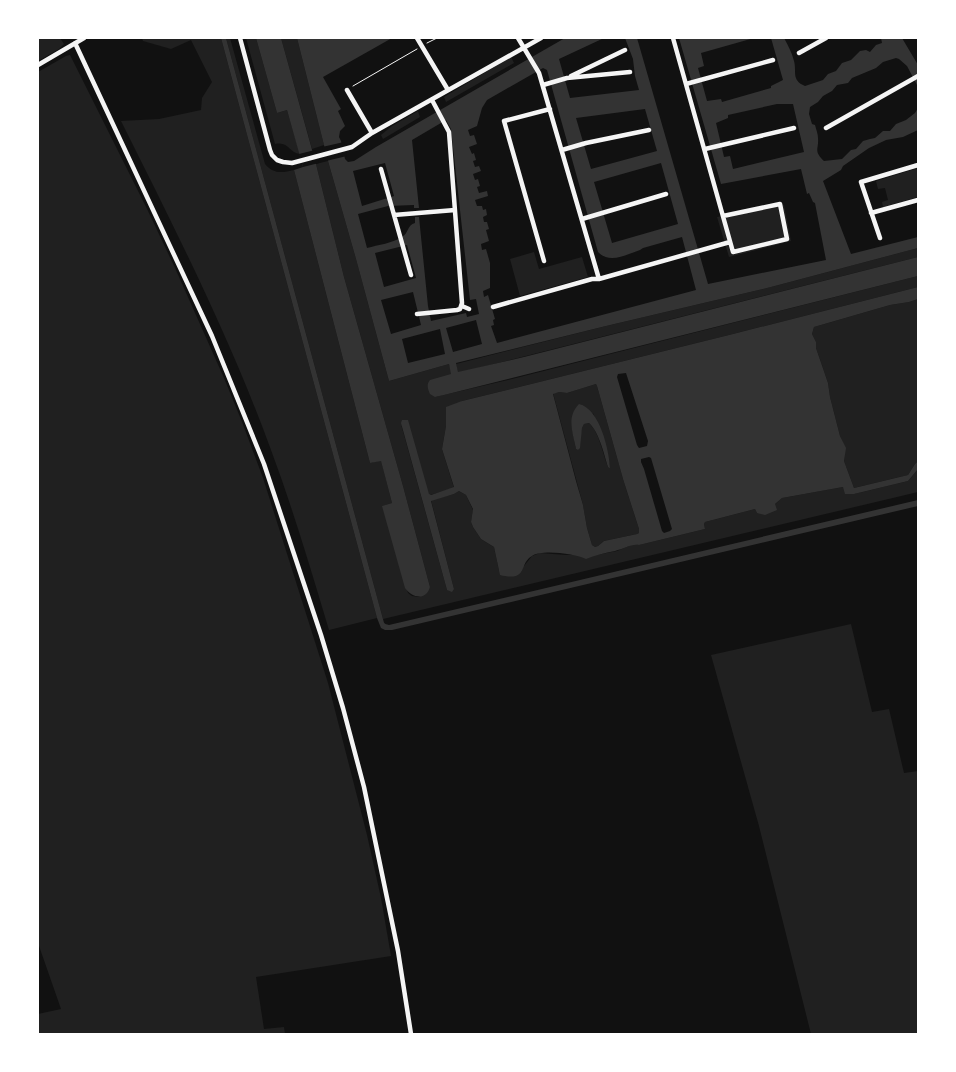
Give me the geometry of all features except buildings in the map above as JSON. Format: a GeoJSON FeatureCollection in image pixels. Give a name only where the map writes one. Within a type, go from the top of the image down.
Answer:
{"type":"FeatureCollection","features":[{"type":"Feature","properties":{"kind":"street"},"geometry":{"type":"LineString","coordinates":[[38,65],[84,38]]}},
{"type":"Feature","properties":{"kind":"street"},"geometry":{"type":"LineString","coordinates":[[240,38],[272,155],[283,162],[292,163],[354,146],[541,38]]}},
{"type":"Feature","properties":{"kind":"street"},"geometry":{"type":"LineString","coordinates":[[417,38],[448,90]]}},
{"type":"Feature","properties":{"kind":"street"},"geometry":{"type":"LineString","coordinates":[[518,38],[545,84],[550,109],[584,218],[599,279]]}},
{"type":"Feature","properties":{"kind":"street"},"geometry":{"type":"LineString","coordinates":[[673,38],[707,149],[723,216],[733,252],[787,239],[780,204],[723,216]]}},
{"type":"Feature","properties":{"kind":"street"},"geometry":{"type":"LineString","coordinates":[[799,53],[826,38]]}},
{"type":"Feature","properties":{"kind":"street"},"geometry":{"type":"LineString","coordinates":[[75,43],[212,336],[264,464],[321,635],[357,761],[378,851],[398,951],[411,1034]]}},
{"type":"Feature","properties":{"kind":"street"},"geometry":{"type":"LineString","coordinates":[[567,78],[625,50]]}},
{"type":"Feature","properties":{"kind":"street"},"geometry":{"type":"LineString","coordinates":[[688,83],[773,60]]}},
{"type":"Feature","properties":{"kind":"street"},"geometry":{"type":"LineString","coordinates":[[545,84],[567,78],[630,72]]}},
{"type":"Feature","properties":{"kind":"street"},"geometry":{"type":"LineString","coordinates":[[826,128],[918,76]]}},
{"type":"Feature","properties":{"kind":"street"},"geometry":{"type":"LineString","coordinates":[[347,90],[372,134]]}},
{"type":"Feature","properties":{"kind":"street"},"geometry":{"type":"LineString","coordinates":[[417,314],[457,310],[462,306],[463,300],[449,132],[432,100]]}},
{"type":"Feature","properties":{"kind":"street"},"geometry":{"type":"LineString","coordinates":[[544,261],[504,121],[550,109]]}},
{"type":"Feature","properties":{"kind":"street"},"geometry":{"type":"LineString","coordinates":[[707,149],[794,128]]}},
{"type":"Feature","properties":{"kind":"street"},"geometry":{"type":"LineString","coordinates":[[564,150],[586,143],[649,130]]}},
{"type":"Feature","properties":{"kind":"street"},"geometry":{"type":"LineString","coordinates":[[880,238],[861,182],[918,164]]}},
{"type":"Feature","properties":{"kind":"street"},"geometry":{"type":"LineString","coordinates":[[381,169],[411,275]]}},
{"type":"Feature","properties":{"kind":"street"},"geometry":{"type":"LineString","coordinates":[[584,218],[666,194]]}},
{"type":"Feature","properties":{"kind":"street"},"geometry":{"type":"LineString","coordinates":[[871,213],[918,200]]}},
{"type":"Feature","properties":{"kind":"street"},"geometry":{"type":"LineString","coordinates":[[394,215],[455,210]]}},
{"type":"Feature","properties":{"kind":"street"},"geometry":{"type":"LineString","coordinates":[[492,307],[592,278],[599,279],[730,242]]}},
{"type":"Feature","properties":{"kind":"street"},"geometry":{"type":"LineString","coordinates":[[462,306],[469,309]]}},
{"type":"Feature","properties":{"kind":"path"},"geometry":{"type":"LineString","coordinates":[[347,90],[437,38]]}},
{"type":"Feature","properties":{"kind":"shaded area"},"geometry":{"type":"Polygon","coordinates":[[[38,38],[60,38],[64,44],[38,61],[38,38]]]}},
{"type":"Feature","properties":{"kind":"shaded area"},"geometry":{"type":"Polygon","coordinates":[[[142,38],[221,38],[377,618],[329,630],[287,495],[238,366],[201,284],[121,121],[159,119],[201,110],[202,98],[212,82],[191,40],[171,49],[143,41],[142,38]]]}},
{"type":"Feature","properties":{"kind":"shaded area"},"geometry":{"type":"Polygon","coordinates":[[[221,38],[226,38],[385,624],[389,625],[918,500],[918,506],[392,630],[381,628],[221,38]]]}},
{"type":"Feature","properties":{"kind":"shaded area"},"geometry":{"type":"Polygon","coordinates":[[[226,38],[230,38],[265,164],[271,170],[278,172],[294,170],[370,463],[381,460],[392,503],[383,506],[408,593],[412,596],[419,597],[430,587],[344,277],[316,164],[328,161],[389,381],[449,364],[452,374],[435,397],[918,276],[918,287],[462,401],[447,415],[442,449],[454,488],[430,495],[401,424],[447,590],[454,589],[431,500],[459,491],[466,495],[473,510],[471,522],[473,527],[481,539],[494,547],[499,570],[524,566],[532,556],[540,553],[596,555],[617,551],[633,544],[639,545],[705,529],[705,522],[755,509],[757,513],[775,504],[782,498],[843,487],[854,494],[908,481],[918,469],[918,492],[383,619],[226,38]]]}},
{"type":"Feature","properties":{"kind":"shaded area"},"geometry":{"type":"Polygon","coordinates":[[[246,38],[256,38],[277,113],[287,110],[300,154],[293,152],[283,144],[275,144],[246,38]]]}},
{"type":"Feature","properties":{"kind":"shaded area"},"geometry":{"type":"Polygon","coordinates":[[[256,38],[281,38],[316,164],[344,277],[430,587],[422,596],[415,596],[405,588],[382,506],[392,503],[381,461],[370,463],[294,170],[303,167],[287,110],[277,113],[256,38]]]}},
{"type":"Feature","properties":{"kind":"shaded area"},"geometry":{"type":"Polygon","coordinates":[[[281,38],[297,38],[324,145],[312,149],[281,38]]]}},
{"type":"Feature","properties":{"kind":"shaded area"},"geometry":{"type":"Polygon","coordinates":[[[297,38],[392,38],[323,77],[341,109],[338,111],[345,126],[340,131],[339,137],[345,159],[348,162],[354,161],[565,38],[604,38],[559,59],[570,98],[639,90],[633,59],[625,38],[637,38],[708,284],[826,260],[815,203],[809,193],[807,194],[801,169],[721,184],[679,38],[754,38],[701,53],[704,66],[698,68],[707,101],[721,99],[722,102],[771,88],[771,86],[783,80],[771,38],[784,38],[793,58],[796,78],[805,86],[823,80],[828,74],[836,71],[842,63],[851,60],[860,51],[866,50],[870,52],[876,45],[882,43],[881,38],[902,38],[918,65],[918,94],[917,85],[907,66],[896,58],[883,62],[876,68],[852,78],[848,83],[837,85],[810,107],[809,114],[817,133],[817,150],[824,161],[842,159],[851,150],[856,149],[863,141],[875,138],[883,131],[890,131],[896,124],[906,120],[915,113],[918,108],[918,130],[903,137],[886,140],[869,148],[843,166],[841,170],[823,181],[851,254],[918,237],[918,248],[771,287],[456,363],[458,372],[524,357],[918,257],[918,276],[435,397],[430,394],[428,384],[430,380],[451,374],[449,364],[389,381],[328,161],[297,38]],[[543,68],[487,100],[482,108],[477,126],[468,130],[470,136],[474,135],[477,144],[469,147],[472,154],[474,153],[476,160],[473,161],[475,167],[479,166],[481,171],[473,174],[475,180],[478,179],[480,186],[477,187],[479,193],[487,191],[488,196],[475,200],[477,206],[482,206],[483,210],[486,209],[487,215],[483,217],[489,229],[486,230],[489,241],[481,244],[482,250],[486,249],[490,263],[490,288],[483,291],[484,297],[488,295],[495,319],[493,320],[494,325],[491,326],[497,343],[696,290],[682,237],[618,257],[602,256],[598,252],[547,70],[543,68]],[[777,104],[728,115],[728,118],[716,123],[724,157],[730,156],[733,169],[804,152],[793,104],[777,104]],[[645,109],[576,118],[591,169],[657,151],[645,109]],[[446,120],[412,140],[419,208],[414,208],[414,205],[388,206],[358,214],[367,248],[402,237],[411,225],[415,223],[415,217],[419,217],[431,321],[466,313],[467,317],[479,314],[476,299],[470,300],[451,129],[446,120]],[[385,163],[353,171],[362,206],[394,196],[385,163]],[[661,163],[594,182],[612,243],[678,224],[661,163]],[[407,245],[375,253],[384,287],[416,278],[407,245]],[[413,292],[381,300],[391,334],[421,325],[413,292]],[[476,320],[446,328],[453,352],[482,344],[476,320]],[[440,329],[402,339],[408,363],[445,354],[440,329]]]}},
{"type":"Feature","properties":{"kind":"shaded area"},"geometry":{"type":"Polygon","coordinates":[[[70,55],[175,268],[224,378],[263,478],[328,683],[381,898],[391,956],[256,977],[264,1029],[284,1027],[285,1034],[38,1034],[38,1014],[61,1009],[38,943],[38,72],[70,55]]]}},
{"type":"Feature","properties":{"kind":"shaded area"},"geometry":{"type":"Polygon","coordinates":[[[511,57],[514,63],[446,102],[444,97],[511,57]]]}},
{"type":"Feature","properties":{"kind":"shaded area"},"geometry":{"type":"Polygon","coordinates":[[[418,111],[420,117],[383,139],[381,135],[392,126],[418,111]]]}},
{"type":"Feature","properties":{"kind":"shaded area"},"geometry":{"type":"Polygon","coordinates":[[[918,168],[918,197],[883,207],[882,202],[888,200],[885,188],[878,189],[876,181],[918,168]]]}},
{"type":"Feature","properties":{"kind":"shaded area"},"geometry":{"type":"Polygon","coordinates":[[[784,205],[791,241],[729,257],[717,217],[784,205]]]}},
{"type":"Feature","properties":{"kind":"shaded area"},"geometry":{"type":"Polygon","coordinates":[[[918,248],[918,257],[458,373],[456,364],[771,287],[918,248]]]}},
{"type":"Feature","properties":{"kind":"shaded area"},"geometry":{"type":"Polygon","coordinates":[[[534,252],[539,269],[582,257],[588,277],[520,296],[510,259],[534,252]]]}},
{"type":"Feature","properties":{"kind":"shaded area"},"geometry":{"type":"Polygon","coordinates":[[[918,287],[918,299],[814,327],[812,334],[828,383],[840,436],[846,448],[844,461],[854,488],[908,475],[918,461],[918,469],[908,481],[854,494],[845,494],[843,487],[782,498],[775,504],[777,510],[765,515],[757,513],[755,509],[705,522],[705,529],[630,546],[586,559],[575,555],[559,553],[537,554],[528,559],[519,574],[509,577],[500,575],[494,547],[481,539],[473,527],[471,522],[473,509],[466,495],[459,491],[431,501],[454,589],[452,592],[447,590],[401,423],[402,420],[408,420],[429,494],[431,495],[454,487],[442,449],[446,426],[446,407],[462,401],[918,287]],[[626,373],[618,374],[617,377],[639,448],[647,446],[648,441],[626,373]],[[596,384],[567,393],[559,392],[553,394],[592,545],[595,547],[604,541],[639,533],[596,384]],[[651,458],[641,459],[662,531],[664,533],[670,531],[672,529],[651,458]]]}},
{"type":"Feature","properties":{"kind":"shaded area"},"geometry":{"type":"Polygon","coordinates":[[[918,299],[918,461],[908,475],[854,488],[844,461],[845,448],[840,436],[828,383],[812,334],[814,327],[918,299]]]}},
{"type":"Feature","properties":{"kind":"shaded area"},"geometry":{"type":"Polygon","coordinates":[[[596,384],[639,533],[604,541],[595,547],[592,545],[553,393],[567,393],[596,384]],[[593,413],[572,428],[576,449],[578,450],[582,428],[584,424],[589,423],[595,432],[608,467],[610,467],[605,445],[593,413]]]}},
{"type":"Feature","properties":{"kind":"shaded area"},"geometry":{"type":"Polygon","coordinates":[[[579,404],[586,407],[598,422],[608,451],[610,468],[608,467],[598,437],[589,423],[584,424],[582,428],[580,448],[576,449],[572,431],[572,420],[575,409],[579,404]]]}},
{"type":"Feature","properties":{"kind":"shaded area"},"geometry":{"type":"Polygon","coordinates":[[[851,624],[872,712],[889,709],[904,773],[918,771],[918,1034],[811,1034],[759,826],[711,655],[851,624]]]}},
{"type":"Feature","properties":{"kind":"pier"},"geometry":{"type":"Polygon","coordinates":[[[344,142],[347,156],[326,161],[322,147],[344,142]]]}},
{"type":"Feature","properties":{"kind":"pier"},"geometry":{"type":"Polygon","coordinates":[[[315,150],[319,163],[303,167],[299,154],[315,150]]]}}]}
